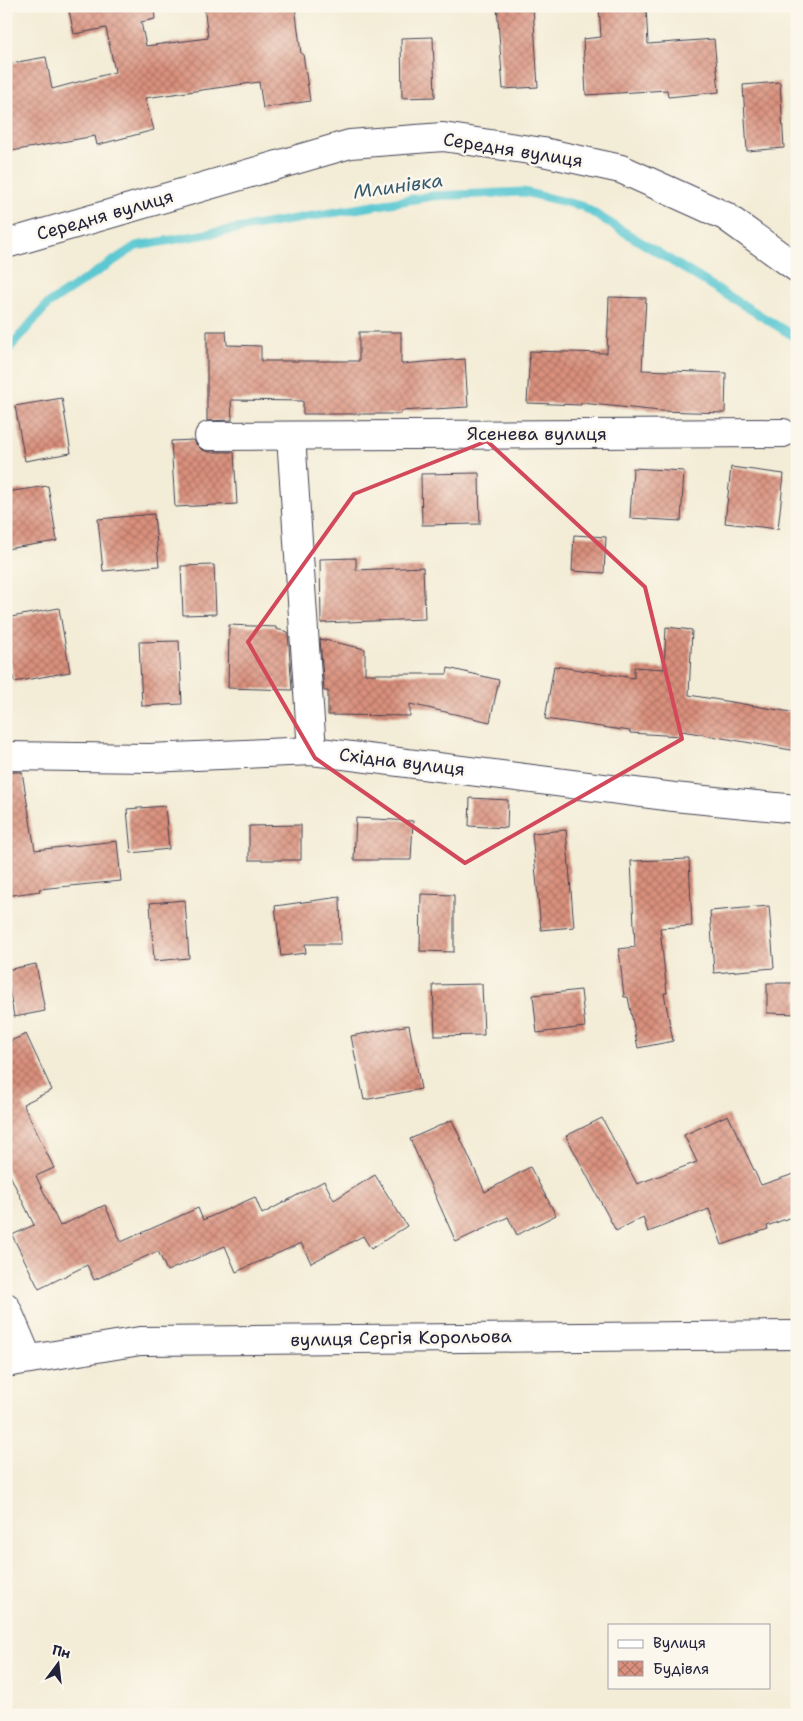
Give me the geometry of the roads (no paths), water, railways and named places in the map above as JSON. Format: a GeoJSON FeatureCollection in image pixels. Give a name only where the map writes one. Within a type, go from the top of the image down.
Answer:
{"type":"FeatureCollection","features":[{"type":"Feature","properties":{"kind":"street","name":"Середня вулиця"},"geometry":{"type":"LineString","coordinates":[[6,244],[350,144],[443,137],[543,152],[621,169],[726,216],[797,268]]}},
{"type":"Feature","properties":{"kind":"street","name":"Ясенева вулиця"},"geometry":{"type":"LineString","coordinates":[[209,436],[783,433]]}},
{"type":"Feature","properties":{"kind":"street"},"geometry":{"type":"LineString","coordinates":[[291,436],[312,751]]}},
{"type":"Feature","properties":{"kind":"street","name":"Східна вулиця"},"geometry":{"type":"LineString","coordinates":[[6,756],[150,758],[312,751],[674,797],[797,809]]}},
{"type":"Feature","properties":{"kind":"street"},"geometry":{"type":"LineString","coordinates":[[6,1307],[17,1361]]}},
{"type":"Feature","properties":{"kind":"street","name":"вулиця Сергія Корольова"},"geometry":{"type":"LineString","coordinates":[[17,1361],[140,1340],[797,1335]]}},
{"type":"Feature","properties":{"kind":"waterway","name":"Млинівка"},"geometry":{"type":"LineString","coordinates":[[6,352],[48,304],[136,246],[432,196],[524,192],[582,206],[797,338]]}}]}
